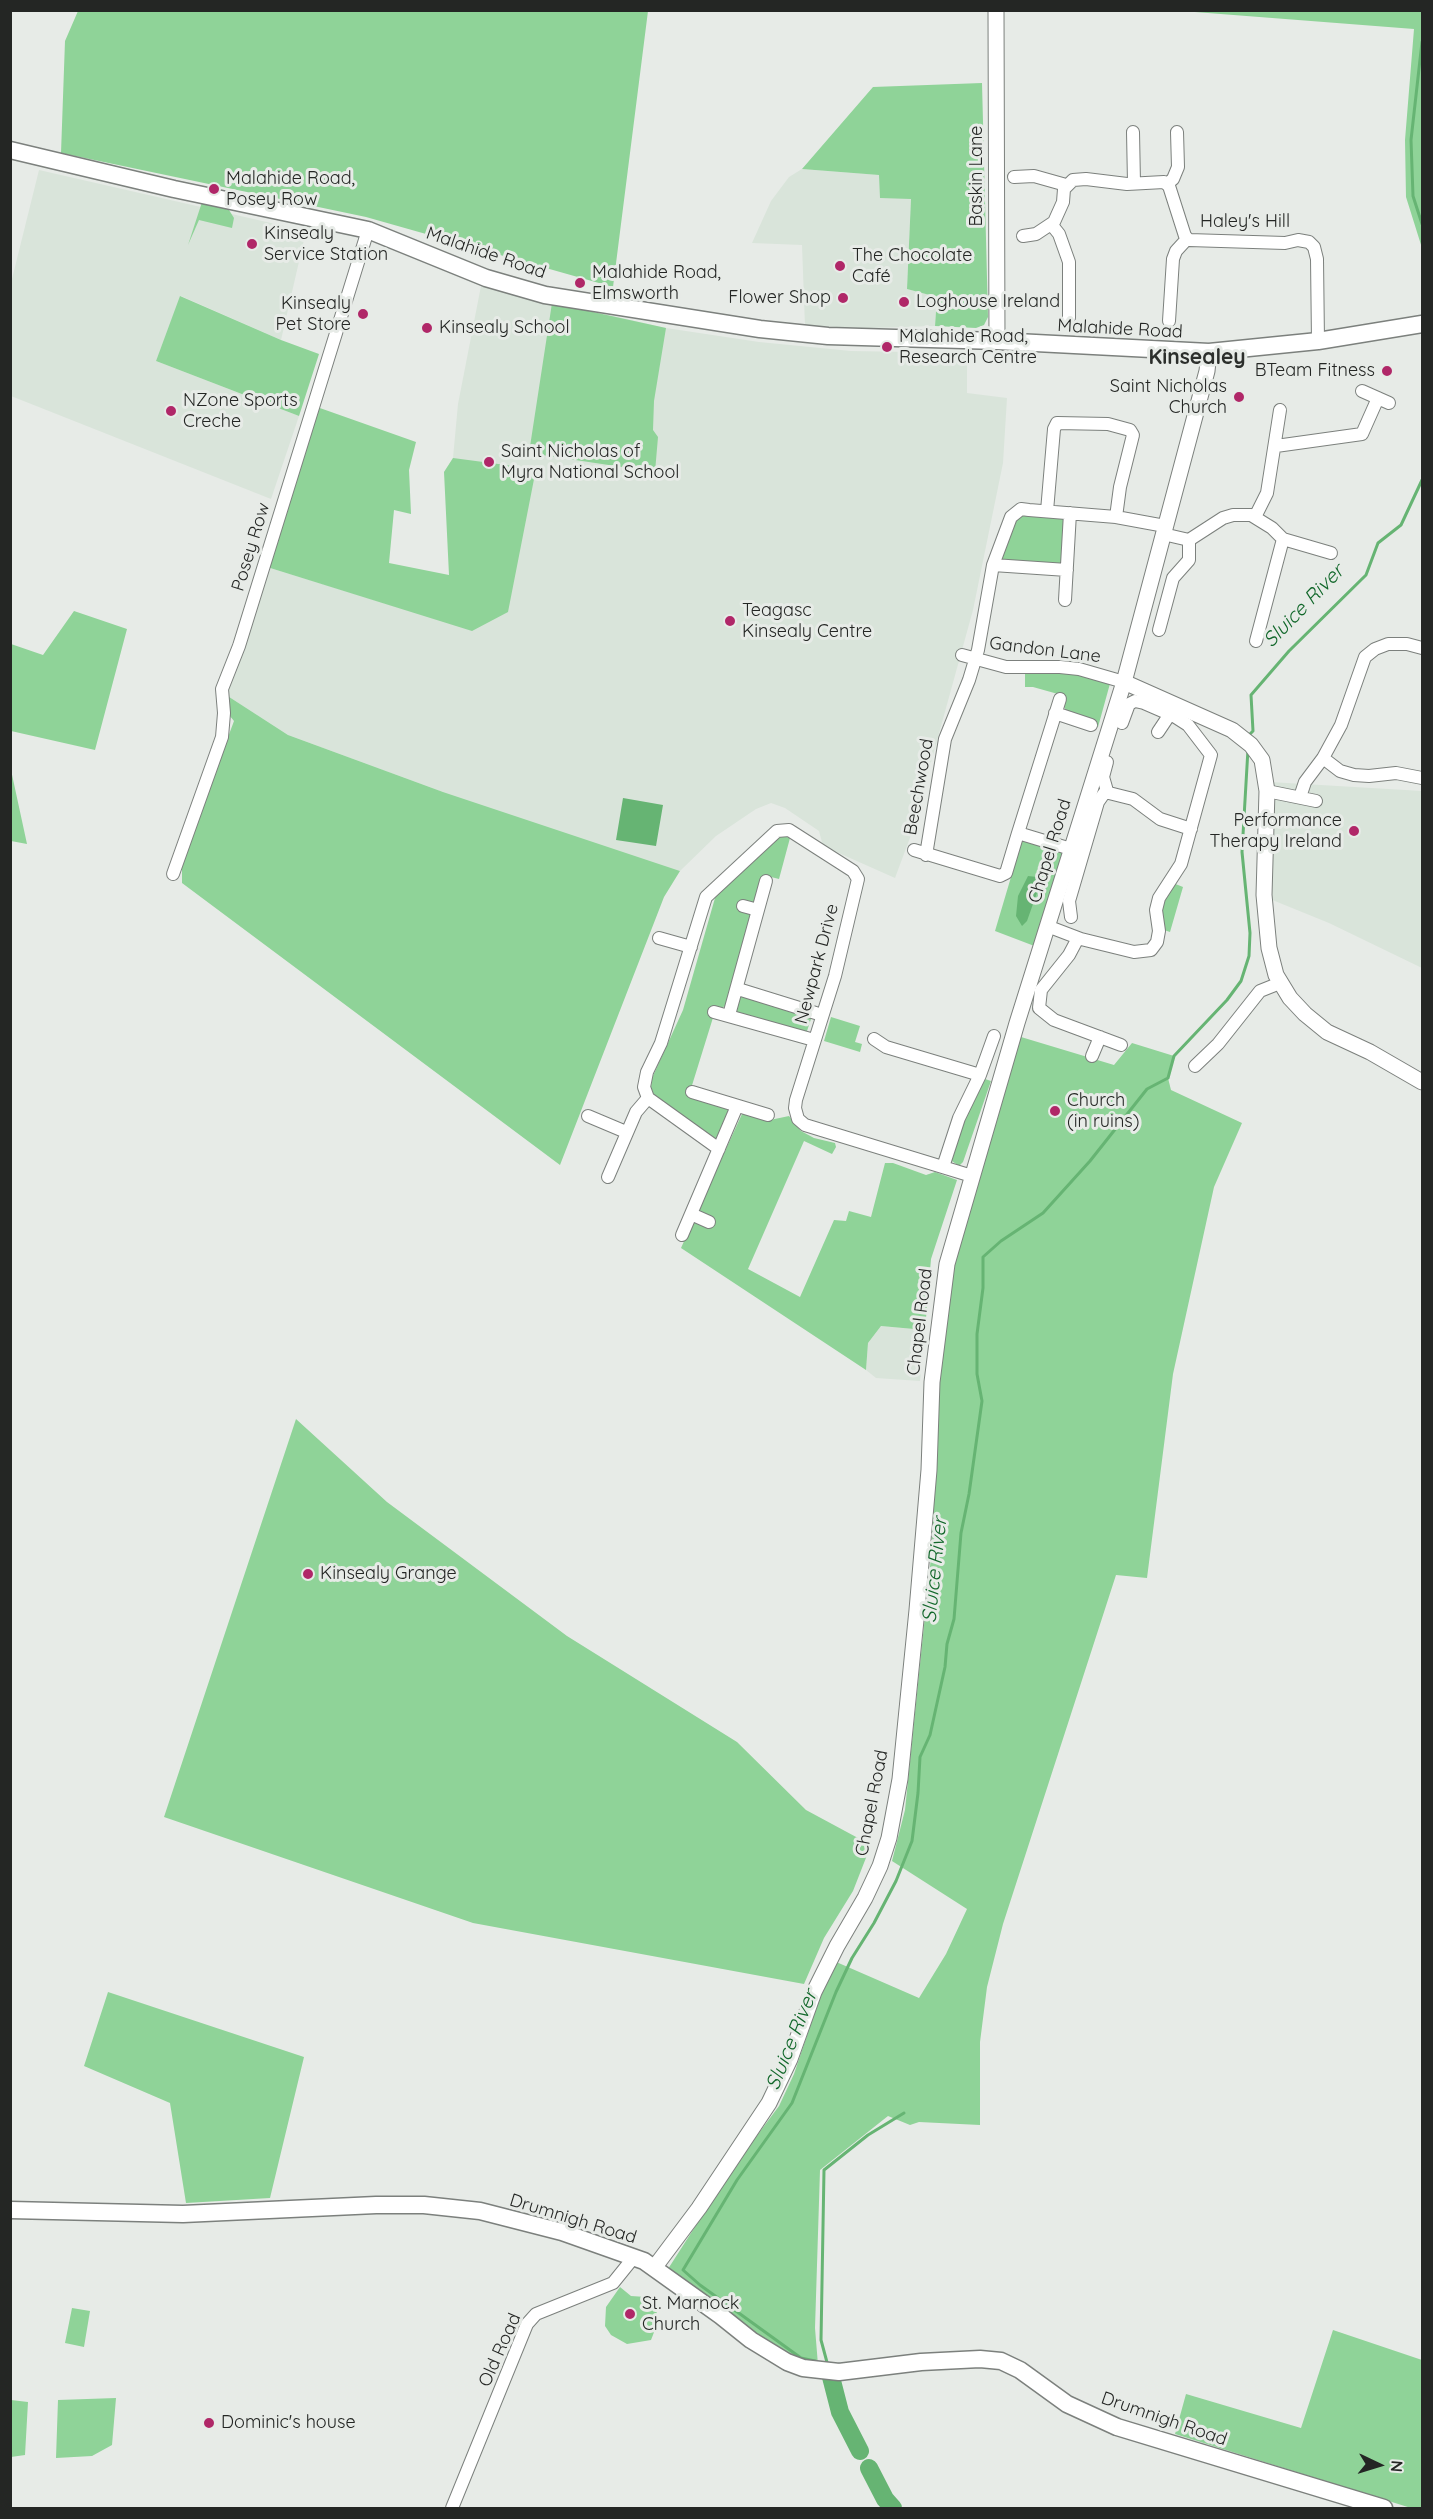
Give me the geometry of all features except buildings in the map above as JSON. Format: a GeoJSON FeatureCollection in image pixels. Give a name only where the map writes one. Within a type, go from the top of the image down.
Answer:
{"type":"FeatureCollection","features":[{"type":"Feature","properties":{"kind":"main road","name":"Malahide Road"},"geometry":{"type":"LineString","coordinates":[[10,150],[174,189],[368,230],[486,278],[553,296],[799,334],[1209,352],[1318,341],[1422,324]]}},
{"type":"Feature","properties":{"kind":"main road","name":"Drumnigh Road"},"geometry":{"type":"LineString","coordinates":[[10,2210],[183,2214],[337,2205],[450,2207],[480,2211],[548,2229],[634,2257],[654,2268],[751,2340],[787,2362],[819,2372],[839,2372],[921,2362],[980,2359],[1001,2361],[1020,2370],[1067,2404],[1117,2427],[1384,2508]]}},
{"type":"Feature","properties":{"kind":"street","name":"Baskin Lane"},"geometry":{"type":"LineString","coordinates":[[996,10],[997,341]]}},
{"type":"Feature","properties":{"kind":"street"},"geometry":{"type":"LineString","coordinates":[[1133,132],[1134,183]]}},
{"type":"Feature","properties":{"kind":"street"},"geometry":{"type":"LineString","coordinates":[[1023,236],[1036,234],[1051,224],[1060,212],[1066,185],[1073,180],[1164,182],[1167,184],[1173,179],[1178,167],[1178,132]]}},
{"type":"Feature","properties":{"kind":"street"},"geometry":{"type":"LineString","coordinates":[[1014,177],[1034,176],[1066,185]]}},
{"type":"Feature","properties":{"kind":"street","name":"Haley's Hill"},"geometry":{"type":"LineString","coordinates":[[1167,184],[1187,239]]}},
{"type":"Feature","properties":{"kind":"street"},"geometry":{"type":"LineString","coordinates":[[1051,224],[1059,234],[1070,262],[1069,318]]}},
{"type":"Feature","properties":{"kind":"street","name":"Posey Row"},"geometry":{"type":"LineString","coordinates":[[173,874],[222,737],[224,713],[222,689],[239,646],[368,230]]}},
{"type":"Feature","properties":{"kind":"street","name":"Haley's Hill"},"geometry":{"type":"LineString","coordinates":[[1169,321],[1173,259],[1176,251],[1187,239]]}},
{"type":"Feature","properties":{"kind":"street","name":"Haley's Hill"},"geometry":{"type":"LineString","coordinates":[[1187,239],[1214,242],[1309,242],[1314,247],[1317,259],[1318,341]]}},
{"type":"Feature","properties":{"kind":"street","name":"Chapel Road"},"geometry":{"type":"LineString","coordinates":[[654,2268],[693,2216],[769,2103],[790,2059],[814,1992],[880,1866],[900,1779],[929,1470],[932,1382],[947,1264],[1047,926],[1124,682],[1207,371],[1209,352]]}},
{"type":"Feature","properties":{"kind":"street"},"geometry":{"type":"LineString","coordinates":[[1276,446],[1362,434],[1383,401],[1362,392]]}},
{"type":"Feature","properties":{"kind":"street"},"geometry":{"type":"LineString","coordinates":[[1256,517],[1267,493],[1280,410]]}},
{"type":"Feature","properties":{"kind":"street"},"geometry":{"type":"LineString","coordinates":[[1116,517],[1120,487],[1133,435],[1130,430],[1108,424],[1057,423],[1054,429],[1047,511],[1116,517],[1164,530],[1189,540]]}},
{"type":"Feature","properties":{"kind":"street","name":"Beechwood"},"geometry":{"type":"LineString","coordinates":[[1047,511],[1021,510],[1015,513],[993,565],[975,659],[945,739],[920,852],[1004,876],[1060,699]]}},
{"type":"Feature","properties":{"kind":"street"},"geometry":{"type":"LineString","coordinates":[[1065,600],[1070,513]]}},
{"type":"Feature","properties":{"kind":"street"},"geometry":{"type":"LineString","coordinates":[[1189,540],[1223,518],[1242,514],[1256,517],[1283,539],[1331,553]]}},
{"type":"Feature","properties":{"kind":"street"},"geometry":{"type":"LineString","coordinates":[[1256,641],[1283,539]]}},
{"type":"Feature","properties":{"kind":"street"},"geometry":{"type":"LineString","coordinates":[[1159,630],[1173,578],[1189,560],[1189,540]]}},
{"type":"Feature","properties":{"kind":"street"},"geometry":{"type":"LineString","coordinates":[[993,565],[1067,570]]}},
{"type":"Feature","properties":{"kind":"street"},"geometry":{"type":"LineString","coordinates":[[1300,796],[1305,782],[1323,758],[1341,725],[1365,657],[1375,649],[1388,644],[1407,644],[1422,648]]}},
{"type":"Feature","properties":{"kind":"street","name":"Gandon Lane"},"geometry":{"type":"LineString","coordinates":[[962,655],[988,664],[1022,668],[1079,669],[1124,682]]}},
{"type":"Feature","properties":{"kind":"street"},"geometry":{"type":"LineString","coordinates":[[1124,682],[1195,712],[1242,737],[1262,760],[1267,791],[1264,907],[1271,957],[1280,983],[1305,1014],[1327,1032],[1370,1052],[1422,1082]]}},
{"type":"Feature","properties":{"kind":"street"},"geometry":{"type":"LineString","coordinates":[[1047,926],[1078,938],[1134,952],[1151,950],[1159,936],[1156,910],[1159,898],[1178,870],[1211,755],[1188,725],[1170,714],[1135,701],[1129,704],[1122,723]]}},
{"type":"Feature","properties":{"kind":"street"},"geometry":{"type":"LineString","coordinates":[[1055,713],[1091,725]]}},
{"type":"Feature","properties":{"kind":"street"},"geometry":{"type":"LineString","coordinates":[[1158,732],[1170,714]]}},
{"type":"Feature","properties":{"kind":"street"},"geometry":{"type":"LineString","coordinates":[[1323,758],[1340,771],[1354,775],[1369,776],[1396,772],[1422,778]]}},
{"type":"Feature","properties":{"kind":"street"},"geometry":{"type":"LineString","coordinates":[[1107,762],[1103,777],[1107,792]]}},
{"type":"Feature","properties":{"kind":"street"},"geometry":{"type":"LineString","coordinates":[[1267,791],[1316,801]]}},
{"type":"Feature","properties":{"kind":"street"},"geometry":{"type":"LineString","coordinates":[[1107,792],[1133,799],[1160,819],[1191,829]]}},
{"type":"Feature","properties":{"kind":"street"},"geometry":{"type":"LineString","coordinates":[[1071,917],[1069,908],[1072,890],[1098,802],[1107,792]]}},
{"type":"Feature","properties":{"kind":"street","name":"Newpark Drive"},"geometry":{"type":"LineString","coordinates":[[648,1098],[644,1088],[647,1072],[661,1043],[706,897],[777,831],[789,830],[853,871],[858,879],[835,976],[796,1100],[795,1108],[798,1119],[805,1125],[972,1176]]}},
{"type":"Feature","properties":{"kind":"street"},"geometry":{"type":"LineString","coordinates":[[1018,834],[1071,849]]}},
{"type":"Feature","properties":{"kind":"street"},"geometry":{"type":"LineString","coordinates":[[729,1015],[766,881]]}},
{"type":"Feature","properties":{"kind":"street"},"geometry":{"type":"LineString","coordinates":[[743,906],[758,910]]}},
{"type":"Feature","properties":{"kind":"street"},"geometry":{"type":"LineString","coordinates":[[658,938],[691,946]]}},
{"type":"Feature","properties":{"kind":"street"},"geometry":{"type":"LineString","coordinates":[[1078,938],[1069,954],[1041,990],[1039,1008],[1054,1020],[1121,1045]]}},
{"type":"Feature","properties":{"kind":"street"},"geometry":{"type":"LineString","coordinates":[[1195,1066],[1218,1044],[1260,991],[1280,983]]}},
{"type":"Feature","properties":{"kind":"street"},"geometry":{"type":"LineString","coordinates":[[738,989],[822,1015]]}},
{"type":"Feature","properties":{"kind":"street"},"geometry":{"type":"LineString","coordinates":[[714,1011],[814,1040]]}},
{"type":"Feature","properties":{"kind":"street"},"geometry":{"type":"LineString","coordinates":[[943,1167],[963,1110],[980,1075],[994,1036]]}},
{"type":"Feature","properties":{"kind":"street"},"geometry":{"type":"LineString","coordinates":[[1092,1056],[1100,1037]]}},
{"type":"Feature","properties":{"kind":"street"},"geometry":{"type":"LineString","coordinates":[[874,1039],[886,1047],[980,1075]]}},
{"type":"Feature","properties":{"kind":"street"},"geometry":{"type":"LineString","coordinates":[[692,1092],[768,1115]]}},
{"type":"Feature","properties":{"kind":"street"},"geometry":{"type":"LineString","coordinates":[[608,1177],[636,1112],[648,1098],[719,1149]]}},
{"type":"Feature","properties":{"kind":"street"},"geometry":{"type":"LineString","coordinates":[[682,1235],[737,1106]]}},
{"type":"Feature","properties":{"kind":"street"},"geometry":{"type":"LineString","coordinates":[[588,1116],[626,1132]]}},
{"type":"Feature","properties":{"kind":"street"},"geometry":{"type":"LineString","coordinates":[[692,1214],[709,1222]]}},
{"type":"Feature","properties":{"kind":"street","name":"Old Road"},"geometry":{"type":"LineString","coordinates":[[452,2508],[527,2324],[536,2314],[613,2283],[634,2257]]}},
{"type":"Feature","properties":{"kind":"shaded area"},"geometry":{"type":"Polygon","coordinates":[[[78,11],[648,11],[613,287],[366,217],[61,153],[65,41],[78,11]]]}},
{"type":"Feature","properties":{"kind":"shaded area"},"geometry":{"type":"Polygon","coordinates":[[[1182,11],[1422,11],[1422,248],[1406,197],[1405,140],[1414,29],[1182,11]]]}},
{"type":"Feature","properties":{"kind":"shaded area"},"geometry":{"type":"Polygon","coordinates":[[[982,83],[988,317],[984,325],[976,328],[935,326],[937,297],[907,289],[911,199],[880,198],[879,175],[802,169],[873,87],[982,83]]]}},
{"type":"Feature","properties":{"kind":"shaded area"},"geometry":{"type":"Polygon","coordinates":[[[802,169],[880,175],[911,199],[907,289],[937,297],[935,326],[869,328],[805,326],[802,245],[752,243],[771,201],[789,177],[802,169]]]}},
{"type":"Feature","properties":{"kind":"shaded area"},"geometry":{"type":"Polygon","coordinates":[[[39,170],[306,231],[281,340],[181,296],[156,361],[299,416],[271,499],[11,396],[11,283],[39,170]]]}},
{"type":"Feature","properties":{"kind":"shaded area"},"geometry":{"type":"Polygon","coordinates":[[[202,202],[229,210],[234,218],[232,228],[199,220],[188,245],[202,202]]]}},
{"type":"Feature","properties":{"kind":"shaded area","name":"Teagasc Kinsealy Centre"},"geometry":{"type":"Polygon","coordinates":[[[481,286],[666,328],[759,342],[851,351],[967,353],[967,393],[1007,398],[1003,463],[973,610],[911,835],[895,878],[823,846],[819,831],[785,808],[771,803],[756,809],[716,836],[680,871],[443,792],[288,735],[223,693],[267,567],[472,630],[444,472],[453,458],[458,404],[481,286]]]}},
{"type":"Feature","properties":{"kind":"shaded area"},"geometry":{"type":"Polygon","coordinates":[[[180,296],[319,354],[299,416],[156,361],[180,296]]]}},
{"type":"Feature","properties":{"kind":"shaded area"},"geometry":{"type":"Polygon","coordinates":[[[552,303],[666,328],[654,401],[653,430],[658,437],[655,472],[529,453],[552,303]]]}},
{"type":"Feature","properties":{"kind":"shaded area"},"geometry":{"type":"Polygon","coordinates":[[[317,407],[416,442],[409,470],[411,514],[394,510],[389,563],[449,575],[444,472],[453,458],[536,469],[508,612],[472,631],[267,567],[317,407]]]}},
{"type":"Feature","properties":{"kind":"shaded area"},"geometry":{"type":"Polygon","coordinates":[[[1017,515],[1064,515],[1062,564],[1006,561],[1000,558],[1017,515]]]}},
{"type":"Feature","properties":{"kind":"shaded area"},"geometry":{"type":"Polygon","coordinates":[[[74,611],[127,629],[95,750],[11,731],[11,644],[43,655],[74,611]]]}},
{"type":"Feature","properties":{"kind":"shaded area"},"geometry":{"type":"Polygon","coordinates":[[[1057,671],[1111,680],[1098,727],[1094,726],[1096,720],[1066,710],[1065,696],[1025,687],[1025,672],[1057,671]]]}},
{"type":"Feature","properties":{"kind":"shaded area"},"geometry":{"type":"Polygon","coordinates":[[[223,693],[288,735],[443,792],[680,871],[664,897],[560,1165],[182,883],[182,861],[234,721],[220,704],[223,693]]]}},
{"type":"Feature","properties":{"kind":"shaded area"},"geometry":{"type":"Polygon","coordinates":[[[11,770],[27,844],[11,841],[11,770]]]}},
{"type":"Feature","properties":{"kind":"shaded area"},"geometry":{"type":"Polygon","coordinates":[[[1270,782],[1422,791],[1422,968],[1329,923],[1265,897],[1270,782]]]}},
{"type":"Feature","properties":{"kind":"shaded area"},"geometry":{"type":"Polygon","coordinates":[[[623,798],[663,805],[656,846],[616,840],[623,798]]]}},
{"type":"Feature","properties":{"kind":"shaded area"},"geometry":{"type":"Polygon","coordinates":[[[777,834],[790,838],[779,879],[763,875],[750,913],[752,916],[727,1004],[721,1009],[716,1008],[689,1095],[731,1109],[718,1141],[655,1099],[651,1087],[652,1078],[683,1010],[715,898],[720,889],[757,858],[777,834]]]}},
{"type":"Feature","properties":{"kind":"shaded area"},"geometry":{"type":"Polygon","coordinates":[[[1022,840],[1065,852],[1037,947],[995,931],[1022,840]]]}},
{"type":"Feature","properties":{"kind":"shaded area"},"geometry":{"type":"Polygon","coordinates":[[[1028,876],[1037,877],[1039,887],[1027,921],[1022,926],[1016,916],[1018,896],[1028,876]]]}},
{"type":"Feature","properties":{"kind":"shaded area"},"geometry":{"type":"Polygon","coordinates":[[[1173,883],[1183,887],[1170,932],[1161,929],[1159,909],[1173,883]]]}},
{"type":"Feature","properties":{"kind":"shaded area"},"geometry":{"type":"Polygon","coordinates":[[[742,995],[812,1016],[806,1034],[737,1012],[735,1009],[742,995]]]}},
{"type":"Feature","properties":{"kind":"shaded area"},"geometry":{"type":"Polygon","coordinates":[[[831,1017],[860,1026],[855,1042],[862,1044],[860,1052],[824,1041],[831,1017]]]}},
{"type":"Feature","properties":{"kind":"shaded area"},"geometry":{"type":"Polygon","coordinates":[[[1021,1037],[1114,1065],[1132,1043],[1174,1056],[1168,1078],[1171,1090],[1242,1123],[1214,1187],[1173,1374],[1147,1578],[1116,1575],[1003,1924],[987,1987],[980,2042],[980,2125],[919,2122],[910,2125],[888,2116],[820,2170],[815,2328],[818,2365],[789,2357],[763,2343],[668,2269],[732,2169],[779,2106],[794,2074],[834,1961],[919,1998],[946,1954],[967,1909],[892,1861],[905,1810],[931,1557],[938,1381],[953,1263],[1021,1037]]]}},
{"type":"Feature","properties":{"kind":"shaded area"},"geometry":{"type":"Polygon","coordinates":[[[985,1079],[991,1081],[963,1162],[959,1166],[949,1159],[966,1112],[985,1079]]]}},
{"type":"Feature","properties":{"kind":"shaded area"},"geometry":{"type":"Polygon","coordinates":[[[742,1114],[770,1120],[789,1116],[801,1131],[814,1138],[835,1143],[836,1147],[832,1154],[804,1141],[748,1269],[800,1297],[834,1220],[846,1221],[849,1211],[871,1217],[885,1163],[893,1163],[926,1175],[935,1172],[957,1180],[931,1259],[925,1330],[881,1326],[868,1343],[866,1370],[681,1248],[690,1228],[701,1214],[699,1208],[742,1114]]]}},
{"type":"Feature","properties":{"kind":"shaded area"},"geometry":{"type":"Polygon","coordinates":[[[881,1326],[925,1330],[920,1381],[876,1378],[866,1370],[868,1343],[881,1326]]]}},
{"type":"Feature","properties":{"kind":"shaded area"},"geometry":{"type":"Polygon","coordinates":[[[296,1419],[387,1502],[567,1636],[737,1742],[806,1810],[871,1845],[853,1891],[824,1938],[804,1984],[473,1923],[164,1817],[296,1419]]]}},
{"type":"Feature","properties":{"kind":"shaded area"},"geometry":{"type":"Polygon","coordinates":[[[108,1992],[304,2057],[270,2198],[186,2203],[170,2103],[84,2066],[108,1992]]]}},
{"type":"Feature","properties":{"kind":"shaded area"},"geometry":{"type":"Polygon","coordinates":[[[620,2287],[631,2296],[646,2297],[656,2308],[658,2322],[651,2340],[627,2344],[611,2335],[605,2326],[606,2307],[620,2287]]]}},
{"type":"Feature","properties":{"kind":"shaded area"},"geometry":{"type":"Polygon","coordinates":[[[72,2308],[90,2311],[84,2347],[65,2343],[72,2308]]]}},
{"type":"Feature","properties":{"kind":"shaded area"},"geometry":{"type":"Polygon","coordinates":[[[1333,2330],[1422,2360],[1422,2508],[1411,2508],[1175,2434],[1186,2394],[1301,2428],[1333,2330]]]}},
{"type":"Feature","properties":{"kind":"shaded area"},"geometry":{"type":"Polygon","coordinates":[[[116,2398],[112,2445],[92,2456],[56,2458],[58,2400],[116,2398]]]}},
{"type":"Feature","properties":{"kind":"shaded area"},"geometry":{"type":"Polygon","coordinates":[[[11,2400],[28,2402],[25,2455],[11,2457],[11,2400]]]}},
{"type":"Feature","properties":{"kind":"waterway"},"geometry":{"type":"LineString","coordinates":[[1422,42],[1411,140],[1413,196],[1422,224]]}},
{"type":"Feature","properties":{"kind":"waterway","name":"Sluice River"},"geometry":{"type":"LineString","coordinates":[[1249,735],[1253,731],[1251,695],[1289,651],[1366,575],[1378,543],[1401,525],[1422,480]]}},
{"type":"Feature","properties":{"kind":"waterway","name":"Sluice River"},"geometry":{"type":"LineString","coordinates":[[815,2361],[801,2358],[700,2285],[683,2270],[737,2180],[792,2103],[836,1992],[852,1958],[896,1881],[912,1841],[920,1757],[930,1735],[954,1619],[961,1533],[982,1401],[977,1374],[977,1334],[983,1288],[983,1257],[1001,1241],[1043,1213],[1090,1161],[1147,1089],[1168,1078],[1174,1056],[1227,1000],[1241,981],[1249,956],[1250,933],[1242,852],[1248,749]]}},
{"type":"Feature","properties":{"kind":"waterway","name":"Sluice River"},"geometry":{"type":"LineString","coordinates":[[828,2366],[821,2340],[824,2170],[868,2135],[904,2113]]}},
{"type":"Feature","properties":{"kind":"waterway","name":"Sluice River"},"geometry":{"type":"LineString","coordinates":[[831,2377],[840,2412],[860,2451]]}},
{"type":"Feature","properties":{"kind":"waterway","name":"Sluice River"},"geometry":{"type":"LineString","coordinates":[[869,2468],[885,2499],[893,2508]]}},
{"type":"Feature","properties":{"kind":"place","name":"Malahide Road, Posey Row"},"geometry":{"type":"Point","coordinates":[214,189]}},
{"type":"Feature","properties":{"kind":"place","name":"Kinsealy Service Station"},"geometry":{"type":"Point","coordinates":[252,244]}},
{"type":"Feature","properties":{"kind":"place","name":"The Chocolate Café"},"geometry":{"type":"Point","coordinates":[840,266]}},
{"type":"Feature","properties":{"kind":"place","name":"Malahide Road, Elmsworth"},"geometry":{"type":"Point","coordinates":[580,283]}},
{"type":"Feature","properties":{"kind":"place","name":"Flower Shop"},"geometry":{"type":"Point","coordinates":[843,298]}},
{"type":"Feature","properties":{"kind":"place","name":"Loghouse Ireland"},"geometry":{"type":"Point","coordinates":[904,302]}},
{"type":"Feature","properties":{"kind":"place","name":"Kinsealy Pet Store"},"geometry":{"type":"Point","coordinates":[363,314]}},
{"type":"Feature","properties":{"kind":"place","name":"Kinsealy School"},"geometry":{"type":"Point","coordinates":[427,328]}},
{"type":"Feature","properties":{"kind":"place","name":"Malahide Road, Research Centre"},"geometry":{"type":"Point","coordinates":[887,347]}},
{"type":"Feature","properties":{"kind":"place","name":"BTeam Fitness"},"geometry":{"type":"Point","coordinates":[1387,371]}},
{"type":"Feature","properties":{"kind":"place","name":"Saint Nicholas Church"},"geometry":{"type":"Point","coordinates":[1239,397]}},
{"type":"Feature","properties":{"kind":"place","name":"NZone Sports Creche"},"geometry":{"type":"Point","coordinates":[171,411]}},
{"type":"Feature","properties":{"kind":"place","name":"Saint Nicholas of Myra National School"},"geometry":{"type":"Point","coordinates":[489,462]}},
{"type":"Feature","properties":{"kind":"place","name":"Teagasc Kinsealy Centre"},"geometry":{"type":"Point","coordinates":[730,621]}},
{"type":"Feature","properties":{"kind":"place","name":"Performance Therapy Ireland"},"geometry":{"type":"Point","coordinates":[1354,831]}},
{"type":"Feature","properties":{"kind":"place","name":"Church (in ruins)"},"geometry":{"type":"Point","coordinates":[1055,1111]}},
{"type":"Feature","properties":{"kind":"place","name":"Kinsealy Grange"},"geometry":{"type":"Point","coordinates":[308,1574]}},
{"type":"Feature","properties":{"kind":"place","name":"St. Marnock Church"},"geometry":{"type":"Point","coordinates":[630,2314]}},
{"type":"Feature","properties":{"kind":"place","name":"Dominic's house"},"geometry":{"type":"Point","coordinates":[209,2423]}},
{"type":"Feature","properties":{"kind":"district","name":"Kinsealey"},"geometry":{"type":"Point","coordinates":[1197,358]}}]}
